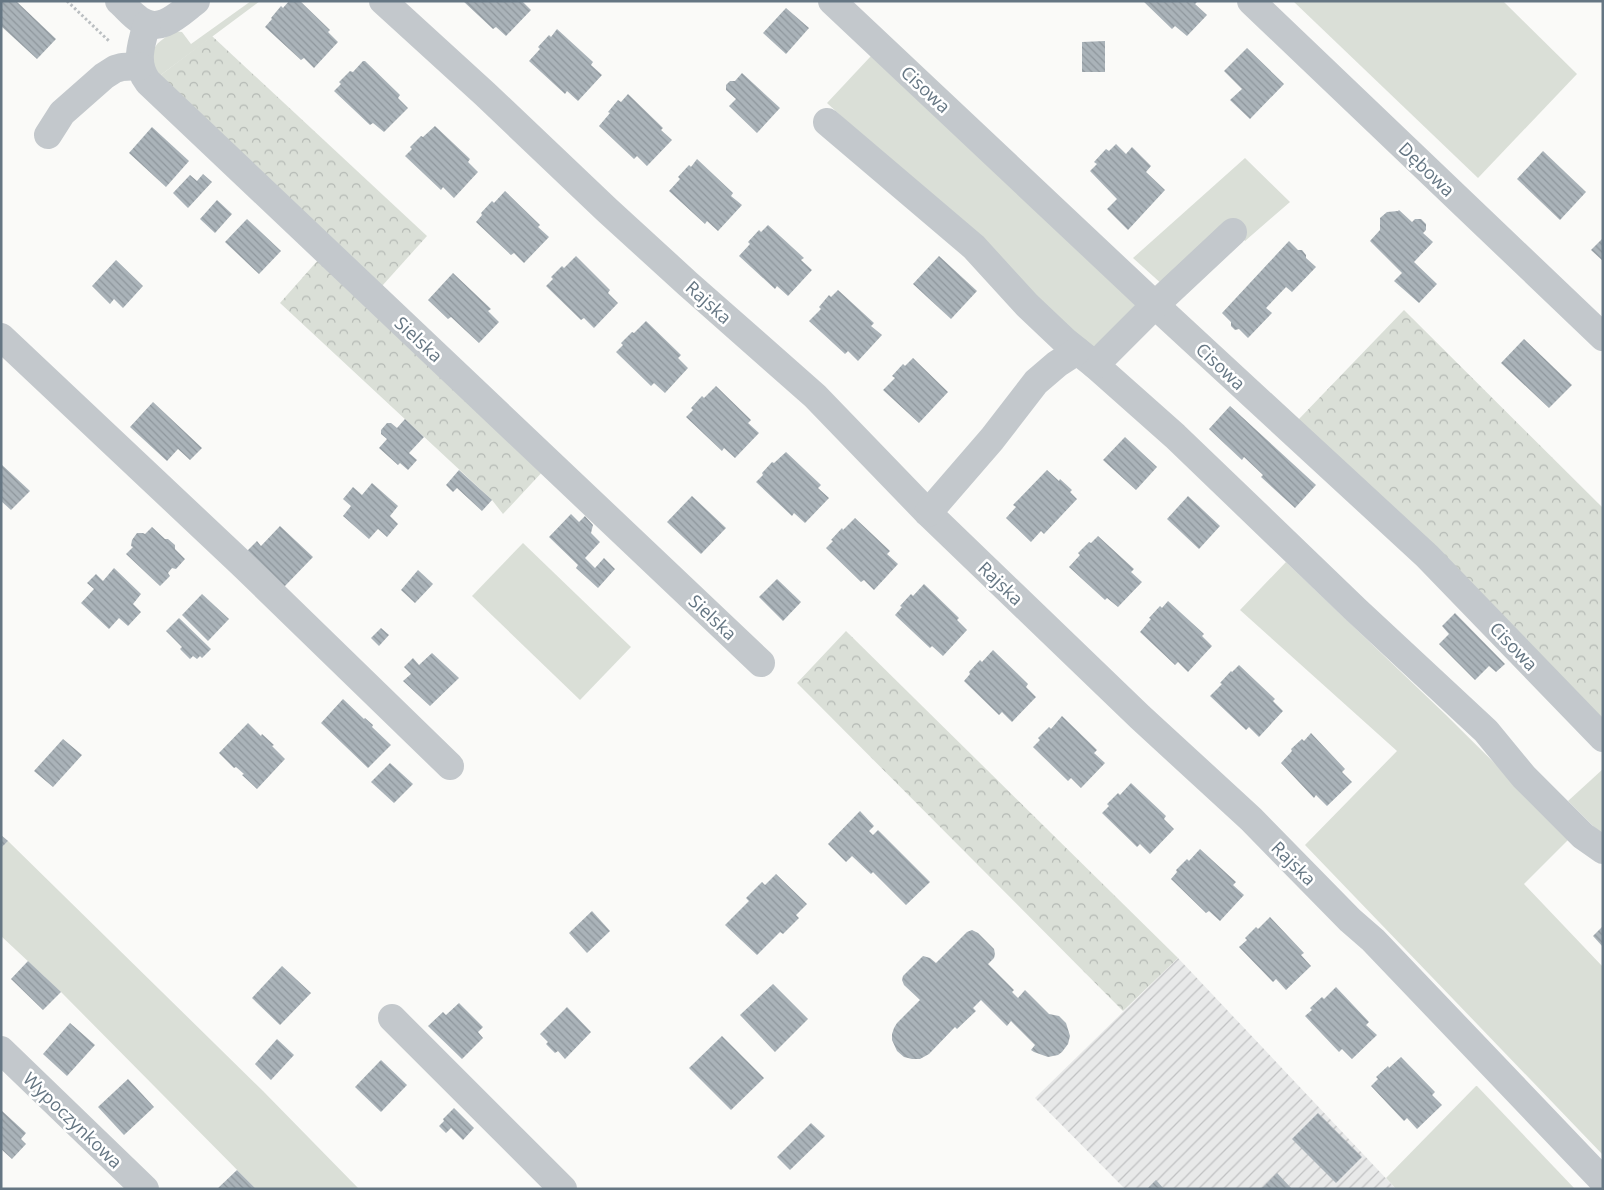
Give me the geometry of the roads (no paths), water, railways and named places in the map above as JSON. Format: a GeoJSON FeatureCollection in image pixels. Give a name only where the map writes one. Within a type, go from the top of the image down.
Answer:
{"type":"FeatureCollection","features":[{"type":"Feature","properties":{"kind":"street"},"geometry":{"type":"LineString","coordinates":[[119,1],[141,21],[154,26],[165,24],[196,1]]}},
{"type":"Feature","properties":{"kind":"street","name":"Rajska"},"geometry":{"type":"LineString","coordinates":[[382,1],[485,94],[688,284],[815,396],[928,514],[1251,819],[1350,920],[1373,940],[1603,1182]]}},
{"type":"Feature","properties":{"kind":"street","name":"Cisowa"},"geometry":{"type":"LineString","coordinates":[[832,1],[1155,305],[1427,556],[1603,738]]}},
{"type":"Feature","properties":{"kind":"street","name":"Dębowa"},"geometry":{"type":"LineString","coordinates":[[1252,1],[1603,337]]}},
{"type":"Feature","properties":{"kind":"street"},"geometry":{"type":"LineString","coordinates":[[48,135],[62,113],[104,76],[122,67],[140,66],[140,51],[147,24]]}},
{"type":"Feature","properties":{"kind":"street","name":"Sielska"},"geometry":{"type":"LineString","coordinates":[[140,66],[142,75],[156,89],[761,662]]}},
{"type":"Feature","properties":{"kind":"street"},"geometry":{"type":"LineString","coordinates":[[827,122],[974,247],[1028,305],[1065,341],[1175,436],[1356,610],[1486,731],[1524,777],[1583,836],[1603,850]]}},
{"type":"Feature","properties":{"kind":"street"},"geometry":{"type":"LineString","coordinates":[[928,514],[992,439],[1036,382],[1057,364],[1086,358],[1155,305],[1234,232]]}},
{"type":"Feature","properties":{"kind":"street"},"geometry":{"type":"LineString","coordinates":[[1,337],[241,563],[450,766]]}},
{"type":"Feature","properties":{"kind":"street"},"geometry":{"type":"LineString","coordinates":[[392,1018],[563,1189]]}},
{"type":"Feature","properties":{"kind":"street","name":"Wypoczynkowa"},"geometry":{"type":"LineString","coordinates":[[1,1050],[145,1189]]}}]}
